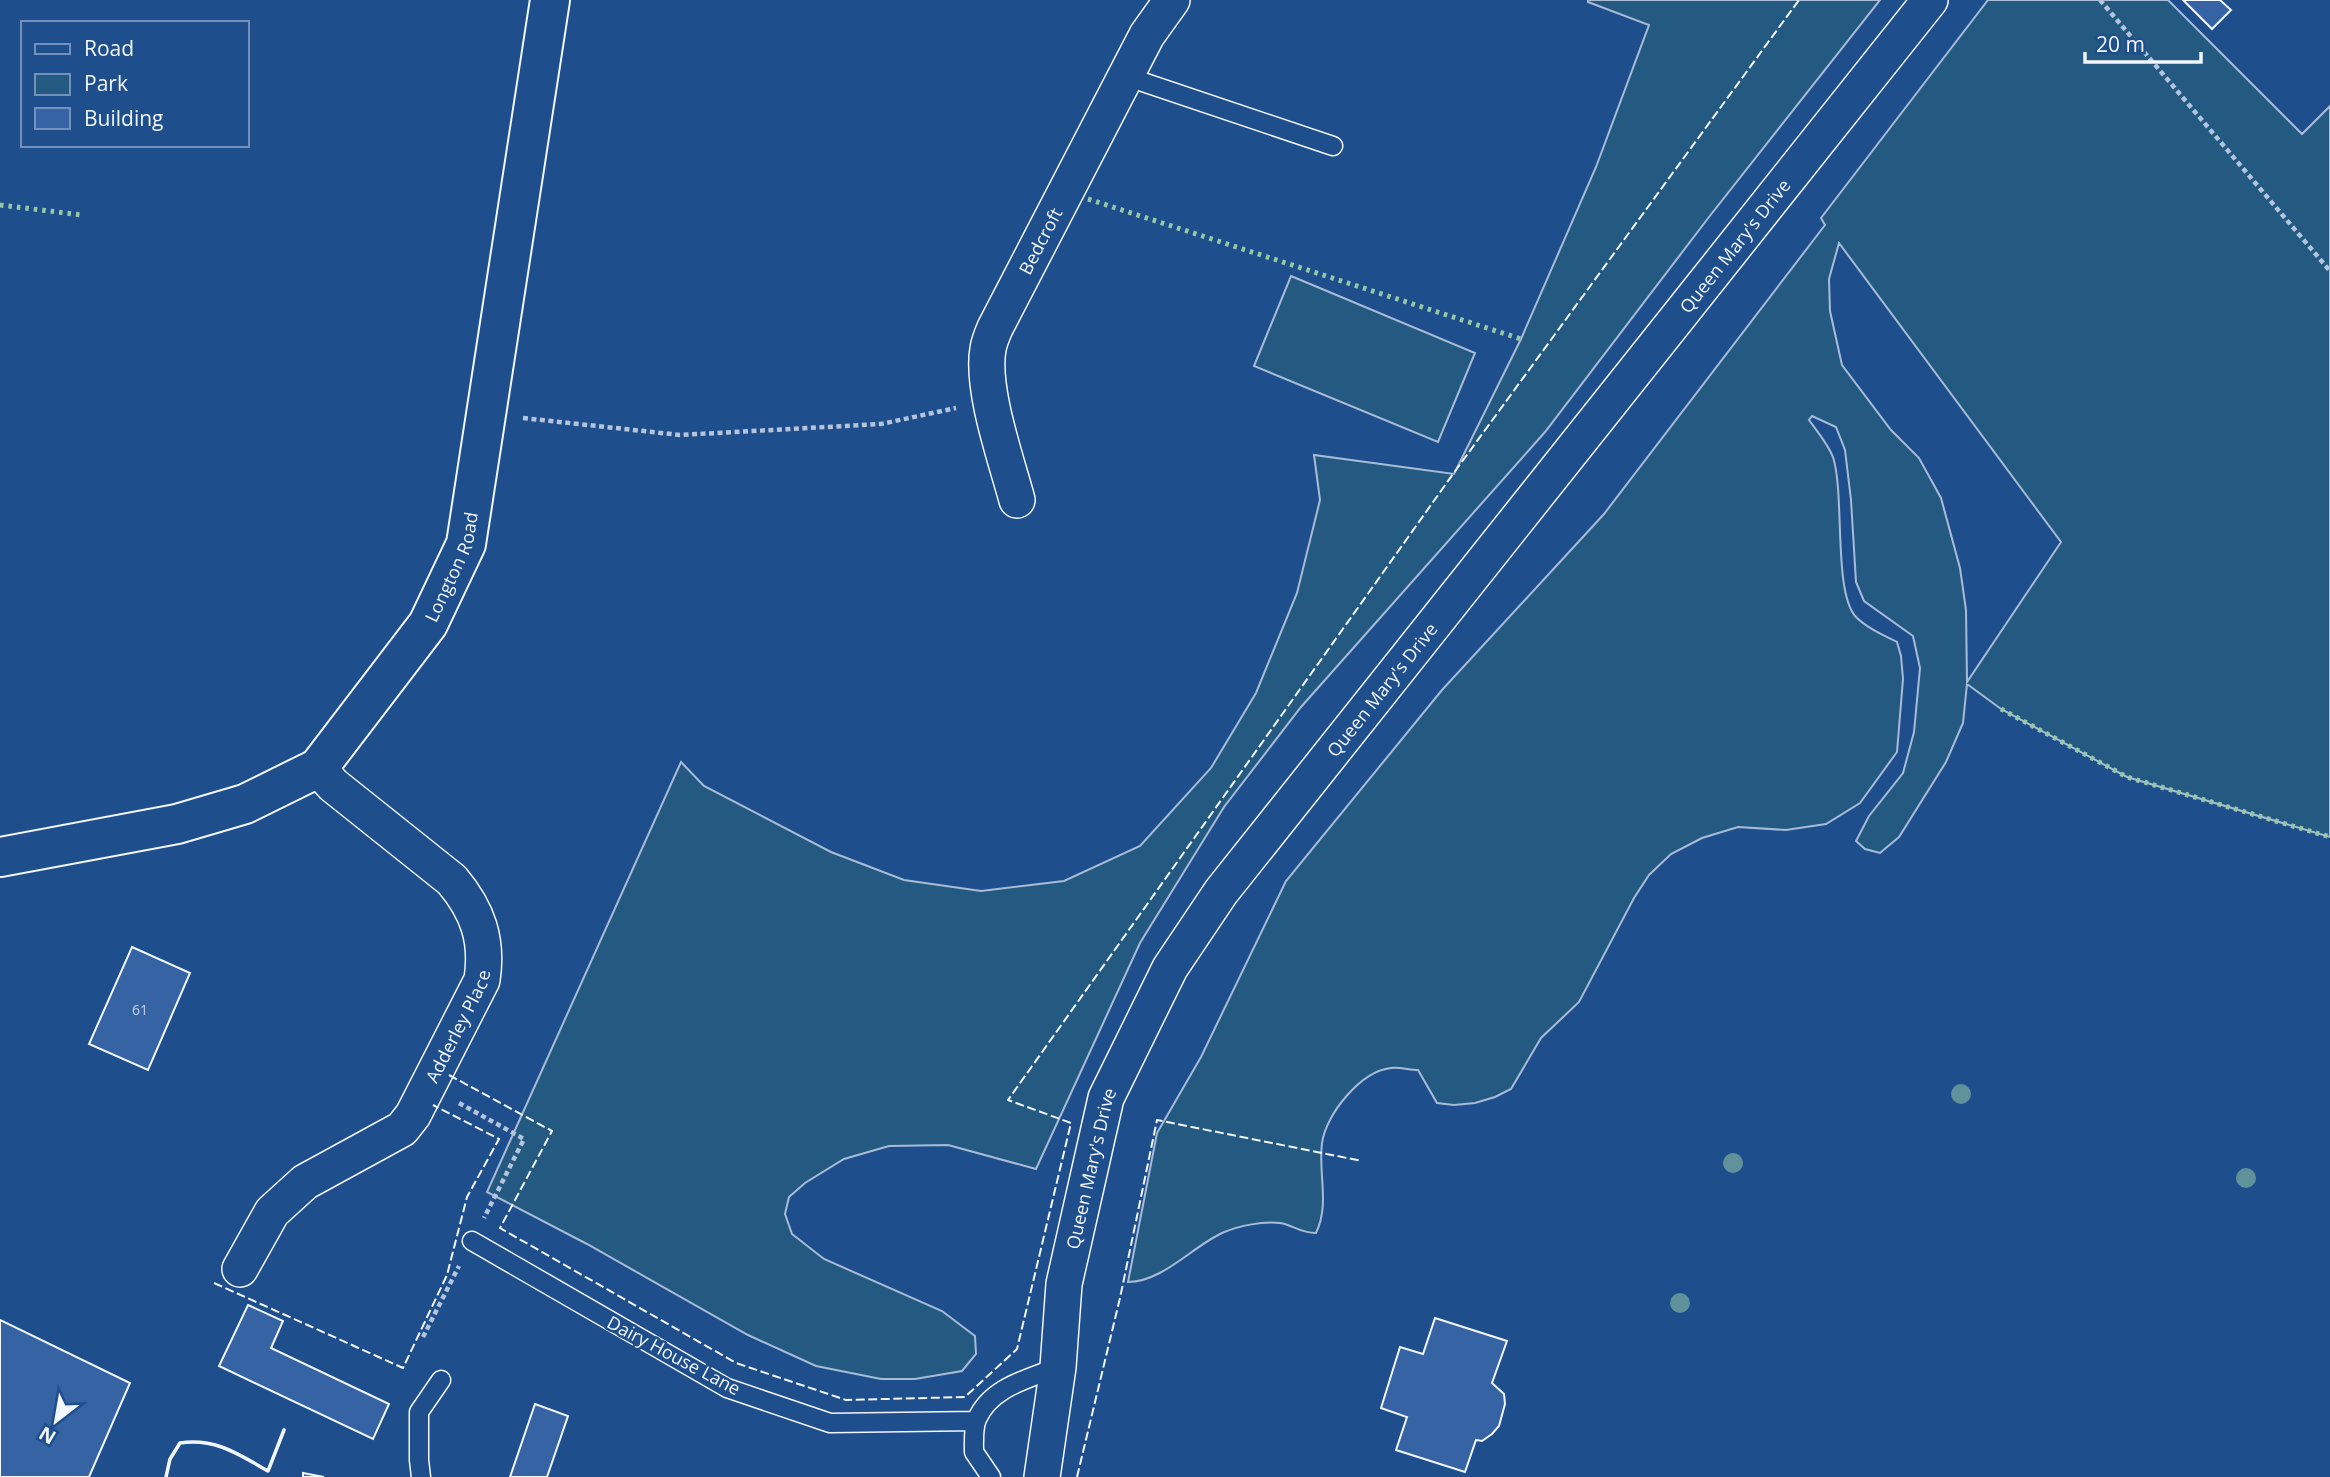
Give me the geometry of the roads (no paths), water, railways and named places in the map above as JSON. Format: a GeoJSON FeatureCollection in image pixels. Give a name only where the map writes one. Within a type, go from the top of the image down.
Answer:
{"type":"FeatureCollection","features":[{"type":"Feature","properties":{"kind":"street","name":"Longton Road"},"geometry":{"type":"LineString","coordinates":[[0,857],[177,824],[245,804],[318,768],[428,624],[466,544],[550,0]]}},
{"type":"Feature","properties":{"kind":"street","name":"Bedcroft"},"geometry":{"type":"LineString","coordinates":[[1017,500],[991,401],[987,375],[988,348],[995,328],[1125,76],[1147,35],[1172,0]]}},
{"type":"Feature","properties":{"kind":"street","name":"Queen Mary's Drive"},"geometry":{"type":"LineString","coordinates":[[1042,1477],[1058,1367],[1064,1284],[1106,1098],[1170,968],[1221,892],[1930,0]]}},
{"type":"Feature","properties":{"kind":"street","name":"Adderley Place"},"geometry":{"type":"LineString","coordinates":[[240,1269],[272,1212],[305,1182],[402,1129],[413,1115],[482,980],[485,959],[477,918],[467,899],[452,880],[333,785],[318,768]]}},
{"type":"Feature","properties":{"kind":"lane"},"geometry":{"type":"LineString","coordinates":[[1125,76],[1332,146]]}},
{"type":"Feature","properties":{"kind":"lane","name":"Dairy House Lane"},"geometry":{"type":"LineString","coordinates":[[472,1241],[727,1388],[830,1423],[976,1421]]}},
{"type":"Feature","properties":{"kind":"lane"},"geometry":{"type":"LineString","coordinates":[[991,1477],[974,1452],[976,1421],[987,1402],[1003,1389],[1058,1367]]}},
{"type":"Feature","properties":{"kind":"lane"},"geometry":{"type":"LineString","coordinates":[[421,1477],[419,1412],[441,1380]]}}]}
